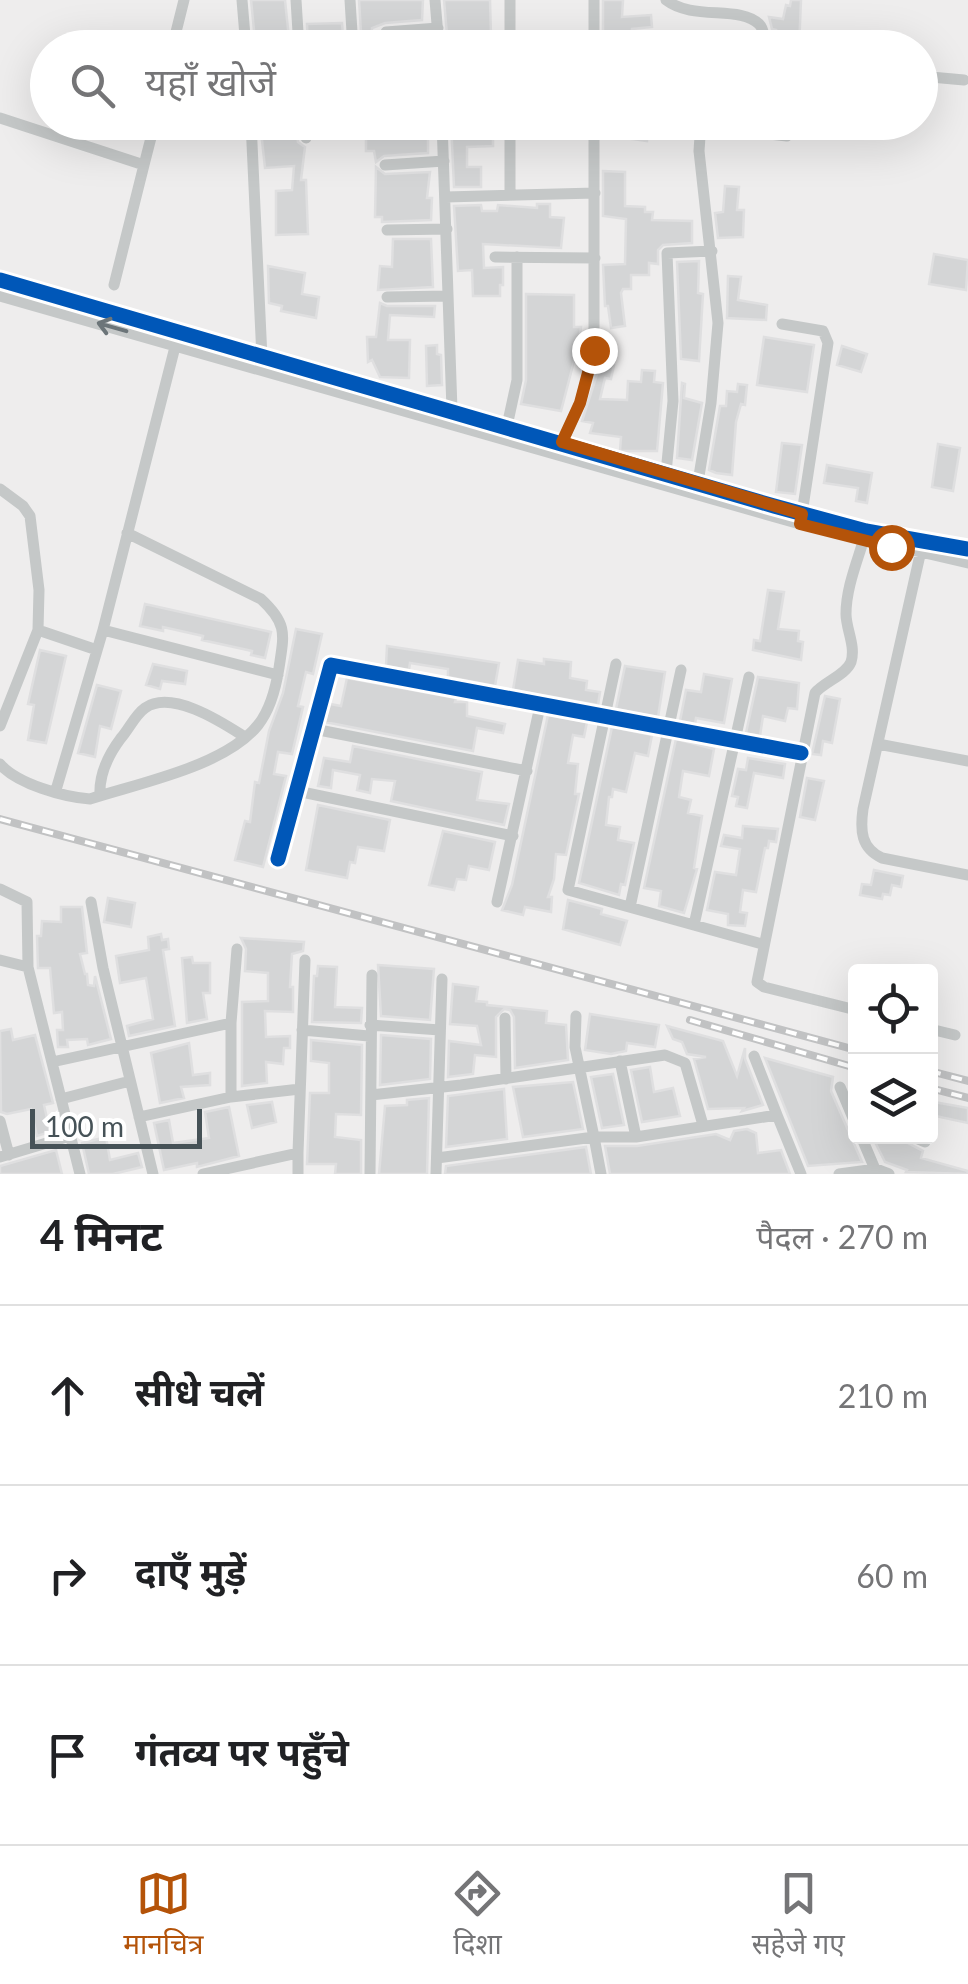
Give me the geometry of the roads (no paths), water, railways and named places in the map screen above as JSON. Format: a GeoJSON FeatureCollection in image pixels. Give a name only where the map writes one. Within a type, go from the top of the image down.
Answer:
{"type":"FeatureCollection","features":[{"type":"Feature","properties":{"kind":"street"},"geometry":{"type":"LineString","coordinates":[[176,30],[184,0]]}},
{"type":"Feature","properties":{"kind":"street"},"geometry":{"type":"LineString","coordinates":[[242,0],[244,30]]}},
{"type":"Feature","properties":{"kind":"street"},"geometry":{"type":"LineString","coordinates":[[296,0],[298,30]]}},
{"type":"Feature","properties":{"kind":"street"},"geometry":{"type":"LineString","coordinates":[[350,0],[352,30]]}},
{"type":"Feature","properties":{"kind":"street"},"geometry":{"type":"LineString","coordinates":[[412,30],[438,28],[436,0]]}},
{"type":"Feature","properties":{"kind":"street"},"geometry":{"type":"LineString","coordinates":[[510,0],[510,30]]}},
{"type":"Feature","properties":{"kind":"street"},"geometry":{"type":"LineString","coordinates":[[594,0],[594,30]]}},
{"type":"Feature","properties":{"kind":"street"},"geometry":{"type":"LineString","coordinates":[[666,0],[695,13],[725,13],[759,23],[763,30]]}},
{"type":"Feature","properties":{"kind":"street"},"geometry":{"type":"LineString","coordinates":[[938,78],[964,80]]}},
{"type":"Feature","properties":{"kind":"street"},"geometry":{"type":"LineString","coordinates":[[0,118],[30,128]]}},
{"type":"Feature","properties":{"kind":"street"},"geometry":{"type":"LineString","coordinates":[[67,140],[144,165]]}},
{"type":"Feature","properties":{"kind":"street"},"geometry":{"type":"LineString","coordinates":[[114,285],[150,140]]}},
{"type":"Feature","properties":{"kind":"street"},"geometry":{"type":"LineString","coordinates":[[252,140],[262,361]]}},
{"type":"Feature","properties":{"kind":"street"},"geometry":{"type":"LineString","coordinates":[[443,140],[452,410]]}},
{"type":"Feature","properties":{"kind":"street"},"geometry":{"type":"LineString","coordinates":[[510,140],[510,194]]}},
{"type":"Feature","properties":{"kind":"street"},"geometry":{"type":"LineString","coordinates":[[560,448],[580,403],[594,350],[594,140]]}},
{"type":"Feature","properties":{"kind":"street"},"geometry":{"type":"LineString","coordinates":[[698,482],[711,404],[718,323],[699,140]]}},
{"type":"Feature","properties":{"kind":"street"},"geometry":{"type":"LineString","coordinates":[[385,164],[444,161]]}},
{"type":"Feature","properties":{"kind":"street"},"geometry":{"type":"LineString","coordinates":[[446,197],[594,193]]}},
{"type":"Feature","properties":{"kind":"street"},"geometry":{"type":"LineString","coordinates":[[387,230],[446,229]]}},
{"type":"Feature","properties":{"kind":"street"},"geometry":{"type":"LineString","coordinates":[[666,473],[673,401],[667,253],[712,250]]}},
{"type":"Feature","properties":{"kind":"street"},"geometry":{"type":"LineString","coordinates":[[495,257],[595,258]]}},
{"type":"Feature","properties":{"kind":"street"},"geometry":{"type":"LineString","coordinates":[[507,426],[518,380],[517,257]]}},
{"type":"Feature","properties":{"kind":"street"},"geometry":{"type":"LineString","coordinates":[[0,280],[801,519],[922,547],[968,549]]}},
{"type":"Feature","properties":{"kind":"street"},"geometry":{"type":"LineString","coordinates":[[0,296],[175,345],[262,361],[452,410],[507,426],[560,448],[698,482],[801,519]]}},
{"type":"Feature","properties":{"kind":"street"},"geometry":{"type":"LineString","coordinates":[[387,297],[448,296]]}},
{"type":"Feature","properties":{"kind":"street"},"geometry":{"type":"LineString","coordinates":[[782,324],[823,331],[828,343],[801,519]]}},
{"type":"Feature","properties":{"kind":"street"},"geometry":{"type":"LineString","coordinates":[[56,790],[103,630],[180,331]]}},
{"type":"Feature","properties":{"kind":"street"},"geometry":{"type":"LineString","coordinates":[[0,489],[30,516],[39,590],[38,630],[0,726]]}},
{"type":"Feature","properties":{"kind":"street"},"geometry":{"type":"LineString","coordinates":[[0,764],[13,778],[76,798],[100,795],[222,754],[266,714],[284,636],[282,622],[273,610],[261,599],[127,534]]}},
{"type":"Feature","properties":{"kind":"street"},"geometry":{"type":"LineString","coordinates":[[848,1008],[758,984],[762,944],[815,693],[823,683],[846,670],[850,662],[846,614],[864,536]]}},
{"type":"Feature","properties":{"kind":"street"},"geometry":{"type":"LineString","coordinates":[[922,547],[968,564]]}},
{"type":"Feature","properties":{"kind":"street"},"geometry":{"type":"LineString","coordinates":[[922,547],[862,821],[865,845],[882,858],[968,875]]}},
{"type":"Feature","properties":{"kind":"street"},"geometry":{"type":"LineString","coordinates":[[38,630],[97,650]]}},
{"type":"Feature","properties":{"kind":"street"},"geometry":{"type":"LineString","coordinates":[[103,630],[278,674]]}},
{"type":"Feature","properties":{"kind":"street"},"geometry":{"type":"LineString","coordinates":[[278,860],[332,664],[802,754]]}},
{"type":"Feature","properties":{"kind":"street"},"geometry":{"type":"LineString","coordinates":[[616,664],[568,890],[762,944]]}},
{"type":"Feature","properties":{"kind":"street"},"geometry":{"type":"LineString","coordinates":[[630,907],[681,670]]}},
{"type":"Feature","properties":{"kind":"street"},"geometry":{"type":"LineString","coordinates":[[694,925],[749,677]]}},
{"type":"Feature","properties":{"kind":"street"},"geometry":{"type":"LineString","coordinates":[[100,795],[104,769],[115,746],[151,704],[186,706],[205,712],[245,737]]}},
{"type":"Feature","properties":{"kind":"street"},"geometry":{"type":"LineString","coordinates":[[498,902],[540,706]]}},
{"type":"Feature","properties":{"kind":"street"},"geometry":{"type":"LineString","coordinates":[[314,729],[526,771]]}},
{"type":"Feature","properties":{"kind":"street"},"geometry":{"type":"LineString","coordinates":[[878,744],[968,760]]}},
{"type":"Feature","properties":{"kind":"street"},"geometry":{"type":"LineString","coordinates":[[297,791],[514,836]]}},
{"type":"Feature","properties":{"kind":"street"},"geometry":{"type":"LineString","coordinates":[[0,889],[27,902],[28,967],[80,1174]]}},
{"type":"Feature","properties":{"kind":"street"},"geometry":{"type":"LineString","coordinates":[[91,902],[153,1174]]}},
{"type":"Feature","properties":{"kind":"street"},"geometry":{"type":"LineString","coordinates":[[231,1097],[237,949]]}},
{"type":"Feature","properties":{"kind":"street"},"geometry":{"type":"LineString","coordinates":[[0,960],[28,967]]}},
{"type":"Feature","properties":{"kind":"street"},"geometry":{"type":"LineString","coordinates":[[298,1174],[305,960]]}},
{"type":"Feature","properties":{"kind":"street"},"geometry":{"type":"LineString","coordinates":[[370,1174],[372,976]]}},
{"type":"Feature","properties":{"kind":"street"},"geometry":{"type":"LineString","coordinates":[[436,1174],[442,979]]}},
{"type":"Feature","properties":{"kind":"street"},"geometry":{"type":"LineString","coordinates":[[576,1016],[575,1047],[600,1174]]}},
{"type":"Feature","properties":{"kind":"street"},"geometry":{"type":"LineString","coordinates":[[506,1018],[506,1079]]}},
{"type":"Feature","properties":{"kind":"street"},"geometry":{"type":"LineString","coordinates":[[52,1062],[231,1023]]}},
{"type":"Feature","properties":{"kind":"street"},"geometry":{"type":"LineString","coordinates":[[302,1030],[440,1030]]}},
{"type":"Feature","properties":{"kind":"street"},"geometry":{"type":"LineString","coordinates":[[938,1031],[955,1035]]}},
{"type":"Feature","properties":{"kind":"street"},"geometry":{"type":"LineString","coordinates":[[371,1095],[664,1055],[685,1063],[704,1125]]}},
{"type":"Feature","properties":{"kind":"street"},"geometry":{"type":"LineString","coordinates":[[754,1056],[801,1174]]}},
{"type":"Feature","properties":{"kind":"street"},"geometry":{"type":"LineString","coordinates":[[620,1062],[636,1137]]}},
{"type":"Feature","properties":{"kind":"street"},"geometry":{"type":"LineString","coordinates":[[61,1099],[130,1081]]}},
{"type":"Feature","properties":{"kind":"street"},"geometry":{"type":"LineString","coordinates":[[840,1087],[848,1105]]}},
{"type":"Feature","properties":{"kind":"street"},"geometry":{"type":"LineString","coordinates":[[139,1117],[231,1097],[300,1089]]}},
{"type":"Feature","properties":{"kind":"street"},"geometry":{"type":"LineString","coordinates":[[437,1158],[594,1137],[636,1137],[778,1116]]}},
{"type":"Feature","properties":{"kind":"street"},"geometry":{"type":"LineString","coordinates":[[0,1121],[4,1156],[70,1136]]}},
{"type":"Feature","properties":{"kind":"street"},"geometry":{"type":"LineString","coordinates":[[839,1174],[881,1172],[865,1144]]}},
{"type":"Feature","properties":{"kind":"street"},"geometry":{"type":"LineString","coordinates":[[203,1174],[298,1153]]}},
{"type":"Feature","properties":{"kind":"railway"},"geometry":{"type":"LineString","coordinates":[[0,819],[848,1048]]}},
{"type":"Feature","properties":{"kind":"railway"},"geometry":{"type":"LineString","coordinates":[[690,1020],[848,1066]]}},
{"type":"Feature","properties":{"kind":"railway"},"geometry":{"type":"LineString","coordinates":[[938,1073],[968,1081]]}},
{"type":"Feature","properties":{"kind":"railway"},"geometry":{"type":"LineString","coordinates":[[938,1090],[968,1098]]}}]}
